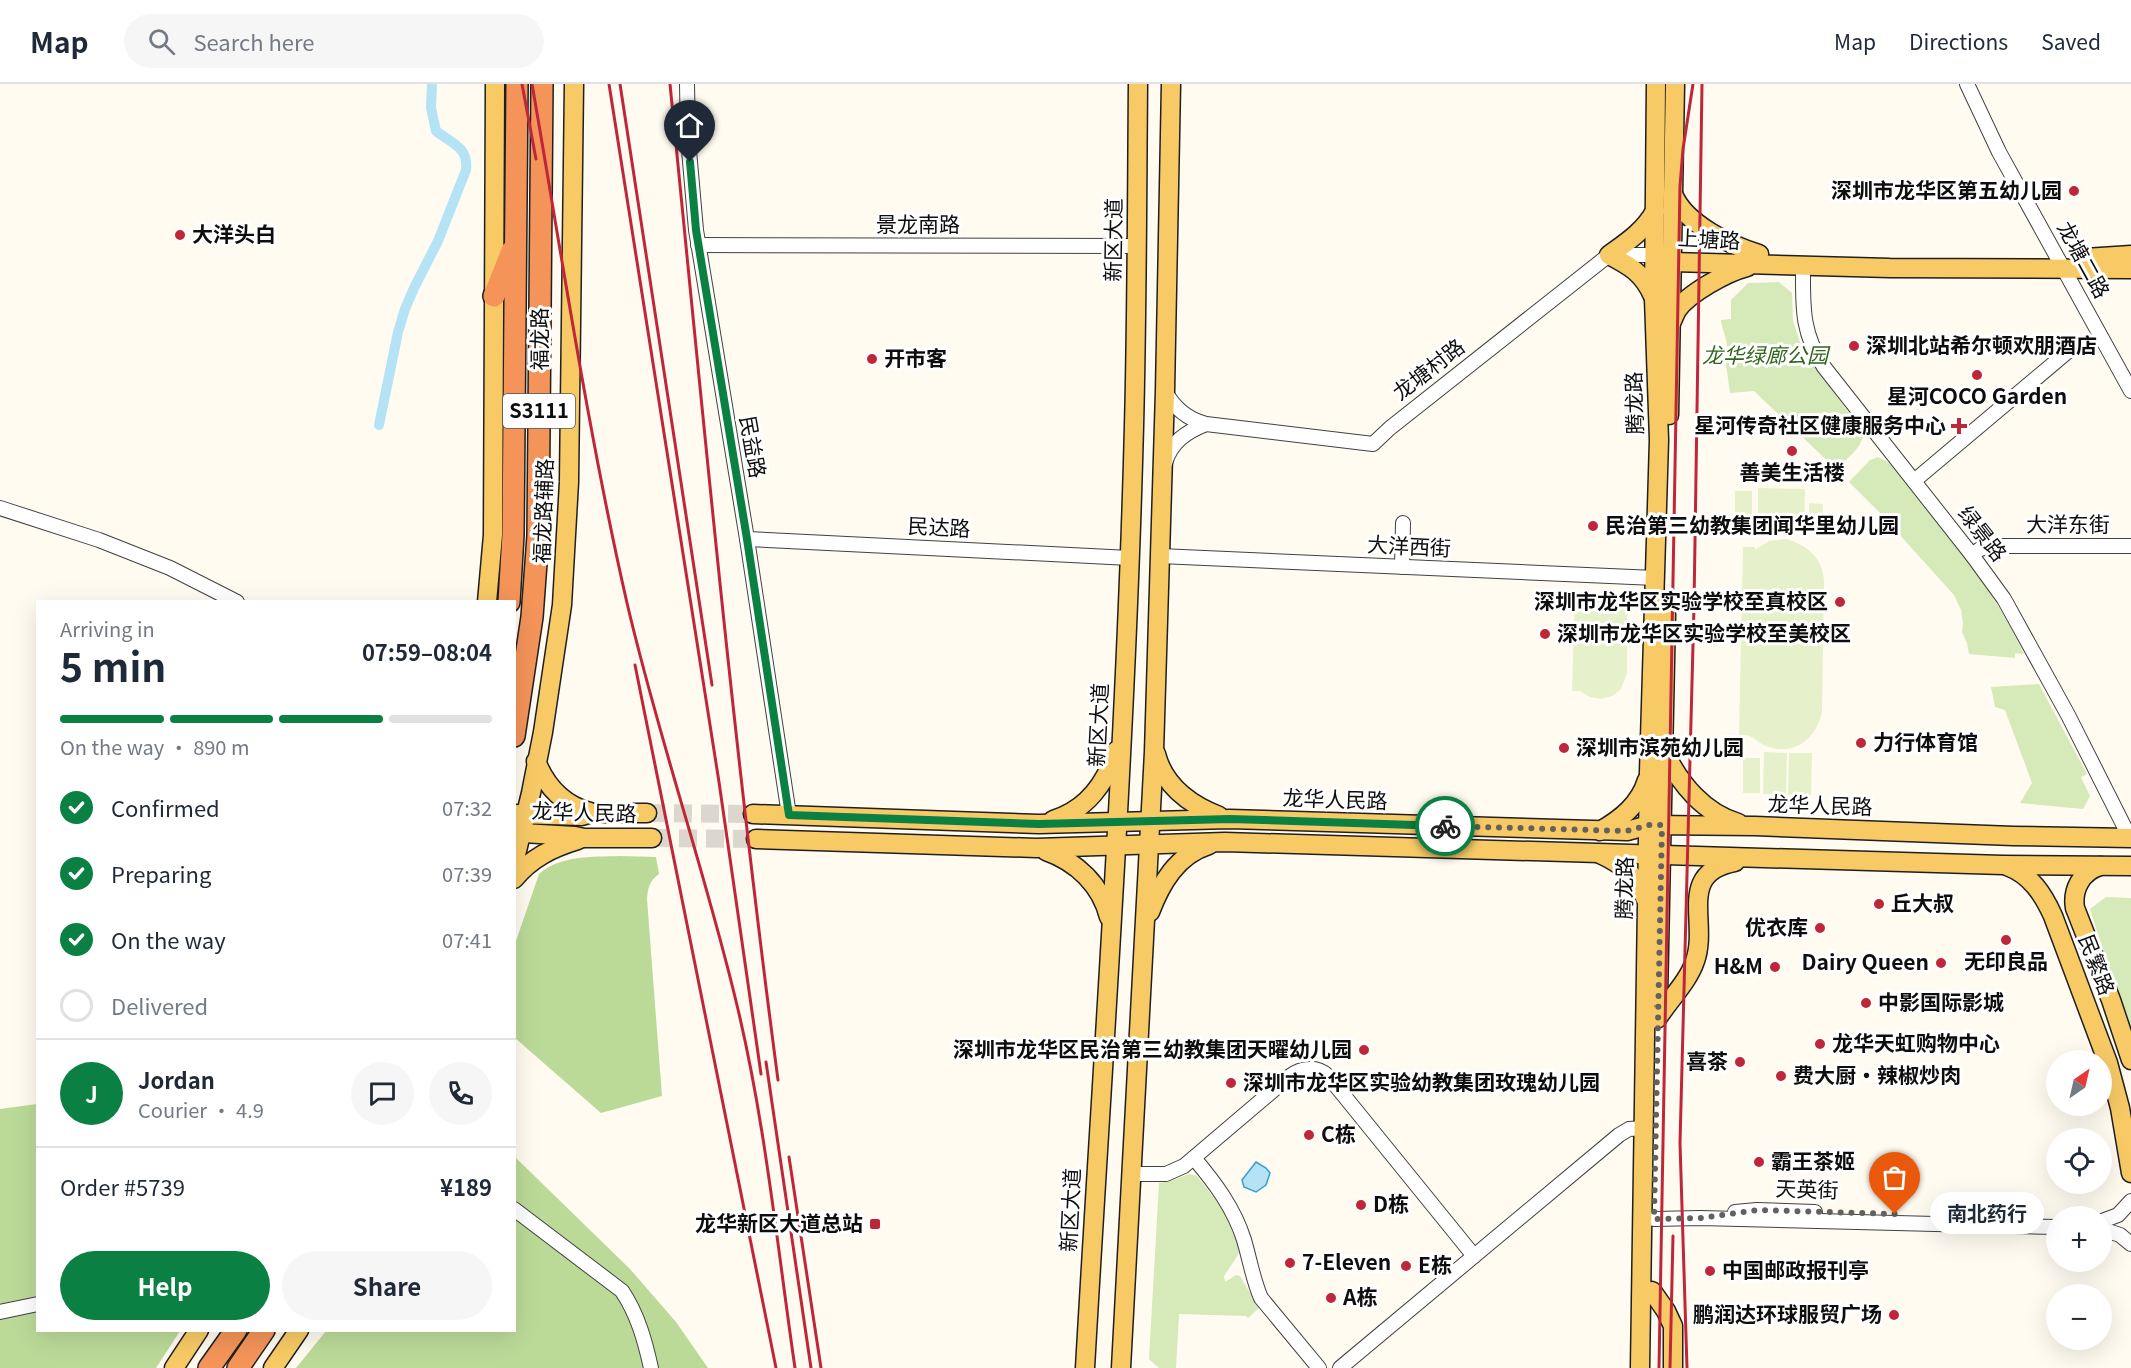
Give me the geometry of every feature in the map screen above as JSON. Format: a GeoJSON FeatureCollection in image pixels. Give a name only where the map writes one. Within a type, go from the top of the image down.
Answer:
{"type":"FeatureCollection","features":[{"type":"Feature","properties":{"kind":"highway","name":"福龙路"},"geometry":{"type":"LineString","coordinates":[[509,600],[513,535],[517,84]]}},
{"type":"Feature","properties":{"kind":"highway","name":"福龙路"},"geometry":{"type":"LineString","coordinates":[[516,723],[532,617],[538,536],[542,84]]}},
{"type":"Feature","properties":{"kind":"highway"},"geometry":{"type":"LineString","coordinates":[[494,296],[516,240]]}},
{"type":"Feature","properties":{"kind":"highway"},"geometry":{"type":"LineString","coordinates":[[209,1368],[235,1332]]}},
{"type":"Feature","properties":{"kind":"highway"},"geometry":{"type":"LineString","coordinates":[[238,1368],[263,1332]]}},
{"type":"Feature","properties":{"kind":"main road"},"geometry":{"type":"LineString","coordinates":[[488,600],[493,534],[495,84]]}},
{"type":"Feature","properties":{"kind":"main road","name":"福龙路辅路"},"geometry":{"type":"LineString","coordinates":[[516,848],[520,815],[536,761],[558,638],[566,542],[574,209],[574,84]]}},
{"type":"Feature","properties":{"kind":"main road","name":"新区大道"},"geometry":{"type":"LineString","coordinates":[[1085,1368],[1112,927],[1130,558],[1138,84]]}},
{"type":"Feature","properties":{"kind":"main road"},"geometry":{"type":"LineString","coordinates":[[1121,1368],[1154,746],[1165,391],[1171,84]]}},
{"type":"Feature","properties":{"kind":"main road","name":"腾龙路"},"geometry":{"type":"LineString","coordinates":[[1640,1368],[1654,1219],[1657,1019],[1655,854],[1664,751],[1671,323],[1666,257],[1655,211],[1656,84]]}},
{"type":"Feature","properties":{"kind":"main road","name":"腾龙路"},"geometry":{"type":"LineString","coordinates":[[1656,825],[1649,772],[1659,440],[1654,299],[1666,257],[1673,194],[1675,84]]}},
{"type":"Feature","properties":{"kind":"main road"},"geometry":{"type":"LineString","coordinates":[[1673,194],[1678,205],[1691,218],[1759,259]]}},
{"type":"Feature","properties":{"kind":"main road"},"geometry":{"type":"LineString","coordinates":[[1654,299],[1644,280],[1632,267],[1609,255],[1639,233],[1649,223],[1655,211]]}},
{"type":"Feature","properties":{"kind":"main road","name":"上塘路"},"geometry":{"type":"LineString","coordinates":[[1759,259],[1803,266],[2061,264],[2131,255]]}},
{"type":"Feature","properties":{"kind":"main road","name":"上塘路"},"geometry":{"type":"LineString","coordinates":[[1666,257],[2061,264],[2131,269]]}},
{"type":"Feature","properties":{"kind":"main road"},"geometry":{"type":"LineString","coordinates":[[1671,323],[1678,309],[1691,297],[1731,272],[1759,259]]}},
{"type":"Feature","properties":{"kind":"main road"},"geometry":{"type":"LineString","coordinates":[[1039,824],[1068,815],[1092,795],[1109,770],[1121,734]]}},
{"type":"Feature","properties":{"kind":"main road"},"geometry":{"type":"LineString","coordinates":[[1154,746],[1161,768],[1177,791],[1207,811],[1230,819]]}},
{"type":"Feature","properties":{"kind":"main road"},"geometry":{"type":"LineString","coordinates":[[1664,751],[1673,770],[1683,783],[1709,809],[1730,820],[1755,826]]}},
{"type":"Feature","properties":{"kind":"main road"},"geometry":{"type":"LineString","coordinates":[[536,761],[541,774],[557,794],[578,809],[592,813]]}},
{"type":"Feature","properties":{"kind":"main road"},"geometry":{"type":"LineString","coordinates":[[1600,831],[1622,817],[1631,808],[1645,786],[1649,772]]}},
{"type":"Feature","properties":{"kind":"main road","name":"龙华人民路"},"geometry":{"type":"LineString","coordinates":[[520,815],[582,816],[592,813],[646,813]]}},
{"type":"Feature","properties":{"kind":"main road","name":"龙华人民路"},"geometry":{"type":"LineString","coordinates":[[753,814],[1039,824],[1230,819],[1600,831],[1627,831],[1656,825],[1755,826],[2131,838]]}},
{"type":"Feature","properties":{"kind":"main road","name":"龙华人民路"},"geometry":{"type":"LineString","coordinates":[[518,832],[584,838],[652,838]]}},
{"type":"Feature","properties":{"kind":"main road"},"geometry":{"type":"LineString","coordinates":[[516,877],[523,868],[550,850],[584,838]]}},
{"type":"Feature","properties":{"kind":"main road"},"geometry":{"type":"LineString","coordinates":[[756,839],[1036,848],[1225,842],[2003,865],[2131,866]]}},
{"type":"Feature","properties":{"kind":"main road"},"geometry":{"type":"LineString","coordinates":[[1144,928],[1163,884],[1178,863],[1205,846],[1225,842]]}},
{"type":"Feature","properties":{"kind":"main road"},"geometry":{"type":"LineString","coordinates":[[1036,848],[1065,859],[1081,870],[1107,907],[1112,927]]}},
{"type":"Feature","properties":{"kind":"main road"},"geometry":{"type":"LineString","coordinates":[[1596,853],[1616,862],[1636,880],[1643,890],[1647,904]]}},
{"type":"Feature","properties":{"kind":"main road","name":"腾龙路"},"geometry":{"type":"LineString","coordinates":[[1652,1368],[1644,1128],[1647,904],[1655,854]]}},
{"type":"Feature","properties":{"kind":"main road"},"geometry":{"type":"LineString","coordinates":[[1657,1019],[1695,963],[1699,946],[1698,894],[1704,878],[1712,869],[1723,864],[1760,857]]}},
{"type":"Feature","properties":{"kind":"main road","name":"民繁路"},"geometry":{"type":"LineString","coordinates":[[2003,865],[2017,871],[2036,886],[2053,916],[2108,1063],[2120,1108],[2131,1173]]}},
{"type":"Feature","properties":{"kind":"main road","name":"民繁路"},"geometry":{"type":"LineString","coordinates":[[2101,866],[2090,870],[2082,878],[2075,891],[2074,908],[2131,1060]]}},
{"type":"Feature","properties":{"kind":"main road"},"geometry":{"type":"LineString","coordinates":[[1648,1295],[1666,1311],[1673,1326],[1673,1368]]}},
{"type":"Feature","properties":{"kind":"main road"},"geometry":{"type":"LineString","coordinates":[[1123,1329],[1131,1359],[1137,1368]]}},
{"type":"Feature","properties":{"kind":"main road"},"geometry":{"type":"LineString","coordinates":[[174,1368],[198,1332]]}},
{"type":"Feature","properties":{"kind":"main road"},"geometry":{"type":"LineString","coordinates":[[273,1368],[298,1332]]}},
{"type":"Feature","properties":{"kind":"street","name":"民益路"},"geometry":{"type":"LineString","coordinates":[[687,84],[688,139],[698,245],[747,539],[789,815]]}},
{"type":"Feature","properties":{"kind":"street","name":"龙塘二路"},"geometry":{"type":"LineString","coordinates":[[1967,84],[1982,118],[2131,392]]}},
{"type":"Feature","properties":{"kind":"street","name":"景龙南路"},"geometry":{"type":"LineString","coordinates":[[698,245],[1137,246]]}},
{"type":"Feature","properties":{"kind":"street","name":"龙塘村路"},"geometry":{"type":"LineString","coordinates":[[1165,391],[1184,414],[1206,424],[1373,444],[1400,420],[1609,255]]}},
{"type":"Feature","properties":{"kind":"street"},"geometry":{"type":"LineString","coordinates":[[1609,255],[1666,257]]}},
{"type":"Feature","properties":{"kind":"street","name":"绿景路"},"geometry":{"type":"LineString","coordinates":[[1803,266],[1802,308],[1805,328],[1813,348],[1824,367],[1972,555],[2018,621],[2131,838]]}},
{"type":"Feature","properties":{"kind":"street"},"geometry":{"type":"LineString","coordinates":[[1914,481],[2072,348]]}},
{"type":"Feature","properties":{"kind":"street"},"geometry":{"type":"LineString","coordinates":[[1162,471],[1166,457],[1174,444],[1185,434],[1206,424]]}},
{"type":"Feature","properties":{"kind":"street"},"geometry":{"type":"LineString","coordinates":[[0,508],[99,540],[150,560],[233,600]]}},
{"type":"Feature","properties":{"kind":"street"},"geometry":{"type":"LineString","coordinates":[[1402,567],[1404,523]]}},
{"type":"Feature","properties":{"kind":"street","name":"民达路"},"geometry":{"type":"LineString","coordinates":[[747,539],[1130,558]]}},
{"type":"Feature","properties":{"kind":"street","name":"大洋东街"},"geometry":{"type":"LineString","coordinates":[[1972,555],[1990,546],[2131,546]]}},
{"type":"Feature","properties":{"kind":"street","name":"大洋西街"},"geometry":{"type":"LineString","coordinates":[[1160,556],[1655,578]]}},
{"type":"Feature","properties":{"kind":"street"},"geometry":{"type":"LineString","coordinates":[[1131,1174],[1166,1174],[1184,1166],[1290,1076],[1301,1070],[1318,1069],[1328,1076],[1474,1256]]}},
{"type":"Feature","properties":{"kind":"street"},"geometry":{"type":"LineString","coordinates":[[1340,1368],[1619,1135],[1629,1129],[1644,1128]]}},
{"type":"Feature","properties":{"kind":"street"},"geometry":{"type":"LineString","coordinates":[[1194,1158],[1217,1185],[1230,1206],[1244,1239],[1261,1298],[1319,1368]]}},
{"type":"Feature","properties":{"kind":"street"},"geometry":{"type":"LineString","coordinates":[[2112,1217],[2118,1215],[2131,1201]]}},
{"type":"Feature","properties":{"kind":"street","name":"天英街"},"geometry":{"type":"LineString","coordinates":[[1700,1218],[1757,1210],[2046,1220]]}},
{"type":"Feature","properties":{"kind":"street"},"geometry":{"type":"LineString","coordinates":[[516,1211],[622,1291],[638,1320],[651,1368]]}},
{"type":"Feature","properties":{"kind":"street","name":"天英街"},"geometry":{"type":"LineString","coordinates":[[1654,1219],[1700,1218],[2046,1227]]}},
{"type":"Feature","properties":{"kind":"street"},"geometry":{"type":"LineString","coordinates":[[2112,1232],[2120,1235],[2131,1244]]}},
{"type":"Feature","properties":{"kind":"street"},"geometry":{"type":"LineString","coordinates":[[0,1312],[36,1304]]}},
{"type":"Feature","properties":{"kind":"green space","name":"龙华绿廊公园"},"geometry":{"type":"Polygon","coordinates":[[[1779,282],[1792,293],[1793,321],[1803,351],[1863,432],[1858,448],[1836,469],[1754,391],[1730,393],[1725,357],[1727,343],[1721,320],[1731,319],[1731,300],[1748,283],[1779,282]]]}},
{"type":"Feature","properties":{"kind":"green space"},"geometry":{"type":"Polygon","coordinates":[[[1878,457],[1891,464],[1964,555],[1996,603],[2024,654],[2015,653],[2015,658],[1969,654],[1962,632],[1961,610],[1954,595],[1849,482],[1870,460],[1878,457]]]}},
{"type":"Feature","properties":{"kind":"green space"},"geometry":{"type":"Polygon","coordinates":[[[1758,488],[1805,489],[1804,532],[1758,530],[1758,488]]]}},
{"type":"Feature","properties":{"kind":"green space"},"geometry":{"type":"Polygon","coordinates":[[[1735,491],[1752,491],[1752,527],[1735,527],[1735,491]]]}},
{"type":"Feature","properties":{"kind":"green space"},"geometry":{"type":"Polygon","coordinates":[[[1809,503],[1823,504],[1822,530],[1809,530],[1809,503]]]}},
{"type":"Feature","properties":{"kind":"green space"},"geometry":{"type":"Polygon","coordinates":[[[1786,539],[1801,545],[1813,554],[1823,573],[1822,712],[1815,729],[1804,742],[1788,749],[1779,749],[1764,745],[1752,737],[1739,735],[1743,547],[1755,547],[1755,550],[1769,541],[1786,539]]]}},
{"type":"Feature","properties":{"kind":"green space"},"geometry":{"type":"Polygon","coordinates":[[[1575,595],[1582,595],[1582,602],[1595,596],[1608,596],[1619,602],[1627,614],[1627,673],[1621,689],[1612,696],[1601,699],[1590,697],[1580,691],[1572,691],[1575,595]]]}},
{"type":"Feature","properties":{"kind":"green space"},"geometry":{"type":"Polygon","coordinates":[[[2039,684],[2087,774],[2081,777],[2090,796],[2083,809],[2020,803],[2032,783],[2005,710],[1995,707],[1991,687],[2039,684]]]}},
{"type":"Feature","properties":{"kind":"green space"},"geometry":{"type":"Polygon","coordinates":[[[1764,752],[1787,753],[1786,795],[1763,794],[1764,752]]]}},
{"type":"Feature","properties":{"kind":"green space"},"geometry":{"type":"Polygon","coordinates":[[[1789,753],[1812,753],[1811,795],[1788,795],[1789,753]]]}},
{"type":"Feature","properties":{"kind":"green space"},"geometry":{"type":"Polygon","coordinates":[[[1743,758],[1760,758],[1760,793],[1743,793],[1743,758]]]}},
{"type":"Feature","properties":{"kind":"green space"},"geometry":{"type":"Polygon","coordinates":[[[588,857],[656,857],[659,874],[650,885],[647,899],[662,1096],[601,1113],[516,1039],[516,941],[539,874],[557,863],[588,857]]]}},
{"type":"Feature","properties":{"kind":"green space"},"geometry":{"type":"Polygon","coordinates":[[[2106,897],[2131,898],[2131,1038],[2090,909],[2106,897]]]}},
{"type":"Feature","properties":{"kind":"green space"},"geometry":{"type":"Polygon","coordinates":[[[36,1104],[36,1332],[179,1332],[156,1368],[0,1368],[0,1109],[36,1104]]]}},
{"type":"Feature","properties":{"kind":"green space"},"geometry":{"type":"Polygon","coordinates":[[[516,1158],[630,1269],[676,1322],[708,1368],[296,1368],[325,1332],[516,1332],[516,1158]]]}},
{"type":"Feature","properties":{"kind":"green space"},"geometry":{"type":"Polygon","coordinates":[[[1189,1174],[1197,1176],[1225,1212],[1239,1249],[1238,1255],[1224,1276],[1225,1282],[1236,1275],[1240,1276],[1259,1308],[1248,1318],[1246,1316],[1179,1314],[1176,1368],[1159,1368],[1149,1359],[1159,1183],[1189,1174]]]}},
{"type":"Feature","properties":{"kind":"water"},"geometry":{"type":"Polygon","coordinates":[[[1256,1162],[1270,1173],[1266,1185],[1256,1192],[1244,1187],[1242,1180],[1256,1162]]]}},
{"type":"Feature","properties":{"kind":"waterway"},"geometry":{"type":"LineString","coordinates":[[379,425],[398,332],[405,309],[438,241],[466,170],[465,156],[462,151],[436,131],[431,108],[432,84]]}},
{"type":"Feature","properties":{"kind":"tunnel"},"geometry":{"type":"LineString","coordinates":[[647,813],[753,814]]}},
{"type":"Feature","properties":{"kind":"tunnel"},"geometry":{"type":"LineString","coordinates":[[652,838],[756,839]]}},
{"type":"Feature","properties":{"kind":"railway"},"geometry":{"type":"LineString","coordinates":[[522,84],[536,159]]}},
{"type":"Feature","properties":{"kind":"railway"},"geometry":{"type":"LineString","coordinates":[[532,84],[588,409],[627,603],[652,702],[709,898],[745,1043],[770,1182],[795,1368]]}},
{"type":"Feature","properties":{"kind":"railway"},"geometry":{"type":"LineString","coordinates":[[609,84],[719,782],[761,1074]]}},
{"type":"Feature","properties":{"kind":"railway"},"geometry":{"type":"LineString","coordinates":[[620,84],[712,685]]}},
{"type":"Feature","properties":{"kind":"railway"},"geometry":{"type":"LineString","coordinates":[[670,84],[733,707],[778,1080]]}},
{"type":"Feature","properties":{"kind":"railway"},"geometry":{"type":"LineString","coordinates":[[1659,1368],[1680,186],[1693,84]]}},
{"type":"Feature","properties":{"kind":"railway"},"geometry":{"type":"LineString","coordinates":[[1687,1368],[1680,1143],[1694,606],[1702,84]]}},
{"type":"Feature","properties":{"kind":"railway"},"geometry":{"type":"LineString","coordinates":[[635,665],[776,1368]]}},
{"type":"Feature","properties":{"kind":"railway"},"geometry":{"type":"LineString","coordinates":[[766,1062],[811,1368]]}},
{"type":"Feature","properties":{"kind":"railway"},"geometry":{"type":"LineString","coordinates":[[789,1157],[821,1368]]}},
{"type":"Feature","properties":{"kind":"railway"},"geometry":{"type":"LineString","coordinates":[[1670,1368],[1673,1236]]}},
{"type":"Feature","properties":{"kind":"way so far"},"geometry":{"type":"LineString","coordinates":[[1445,826],[1627,831],[1649,825],[1662,825],[1654,1219],[1700,1218],[1757,1210],[1895,1214]]}},
{"type":"Feature","properties":{"kind":"place","name":"深圳市龙华区第五幼儿园"},"geometry":{"type":"Point","coordinates":[2074,191]}},
{"type":"Feature","properties":{"kind":"place","name":"大洋头白"},"geometry":{"type":"Point","coordinates":[180,235]}},
{"type":"Feature","properties":{"kind":"place","name":"深圳北站希尔顿欢朋酒店"},"geometry":{"type":"Point","coordinates":[1854,346]}},
{"type":"Feature","properties":{"kind":"place","name":"开市客"},"geometry":{"type":"Point","coordinates":[872,359]}},
{"type":"Feature","properties":{"kind":"place","name":"星河COCO Garden"},"geometry":{"type":"Point","coordinates":[1977,375]}},
{"type":"Feature","properties":{"kind":"place","name":"星河传奇社区健康服务中心"},"geometry":{"type":"Point","coordinates":[1959,426]}},
{"type":"Feature","properties":{"kind":"place","name":"善美生活楼"},"geometry":{"type":"Point","coordinates":[1792,451]}},
{"type":"Feature","properties":{"kind":"place","name":"民治第三幼教集团闻华里幼儿园"},"geometry":{"type":"Point","coordinates":[1593,526]}},
{"type":"Feature","properties":{"kind":"place","name":"深圳市龙华区实验学校至真校区"},"geometry":{"type":"Point","coordinates":[1840,602]}},
{"type":"Feature","properties":{"kind":"place","name":"深圳市龙华区实验学校至美校区"},"geometry":{"type":"Point","coordinates":[1545,634]}},
{"type":"Feature","properties":{"kind":"place","name":"力行体育馆"},"geometry":{"type":"Point","coordinates":[1861,743]}},
{"type":"Feature","properties":{"kind":"place","name":"深圳市滨苑幼儿园"},"geometry":{"type":"Point","coordinates":[1564,748]}},
{"type":"Feature","properties":{"kind":"place","name":"丘大叔"},"geometry":{"type":"Point","coordinates":[1879,904]}},
{"type":"Feature","properties":{"kind":"place","name":"优衣库"},"geometry":{"type":"Point","coordinates":[1820,928]}},
{"type":"Feature","properties":{"kind":"place","name":"无印良品"},"geometry":{"type":"Point","coordinates":[2006,940]}},
{"type":"Feature","properties":{"kind":"place","name":"Dairy Queen"},"geometry":{"type":"Point","coordinates":[1941,963]}},
{"type":"Feature","properties":{"kind":"place","name":"H&M"},"geometry":{"type":"Point","coordinates":[1775,967]}},
{"type":"Feature","properties":{"kind":"place","name":"中影国际影城"},"geometry":{"type":"Point","coordinates":[1866,1003]}},
{"type":"Feature","properties":{"kind":"place","name":"龙华天虹购物中心"},"geometry":{"type":"Point","coordinates":[1820,1044]}},
{"type":"Feature","properties":{"kind":"place","name":"深圳市龙华区民治第三幼教集团天曜幼儿园"},"geometry":{"type":"Point","coordinates":[1364,1050]}},
{"type":"Feature","properties":{"kind":"place","name":"喜茶"},"geometry":{"type":"Point","coordinates":[1740,1062]}},
{"type":"Feature","properties":{"kind":"place","name":"费大厨·辣椒炒肉"},"geometry":{"type":"Point","coordinates":[1781,1076]}},
{"type":"Feature","properties":{"kind":"place","name":"深圳市龙华区实验幼教集团玫瑰幼儿园"},"geometry":{"type":"Point","coordinates":[1231,1083]}},
{"type":"Feature","properties":{"kind":"place","name":"C栋"},"geometry":{"type":"Point","coordinates":[1309,1135]}},
{"type":"Feature","properties":{"kind":"place","name":"霸王茶姬"},"geometry":{"type":"Point","coordinates":[1759,1162]}},
{"type":"Feature","properties":{"kind":"place","name":"D栋"},"geometry":{"type":"Point","coordinates":[1361,1205]}},
{"type":"Feature","properties":{"kind":"place","name":"南北药行"},"geometry":{"type":"Point","coordinates":[1895,1214]}},
{"type":"Feature","properties":{"kind":"place","name":"龙华新区大道总站"},"geometry":{"type":"Point","coordinates":[875,1224]}},
{"type":"Feature","properties":{"kind":"place","name":"7-Eleven"},"geometry":{"type":"Point","coordinates":[1290,1263]}},
{"type":"Feature","properties":{"kind":"place","name":"E栋"},"geometry":{"type":"Point","coordinates":[1406,1266]}},
{"type":"Feature","properties":{"kind":"place","name":"中国邮政报刊亭"},"geometry":{"type":"Point","coordinates":[1710,1271]}},
{"type":"Feature","properties":{"kind":"place","name":"A栋"},"geometry":{"type":"Point","coordinates":[1331,1298]}},
{"type":"Feature","properties":{"kind":"place","name":"鹏润达环球服贸广场"},"geometry":{"type":"Point","coordinates":[1894,1315]}},
{"type":"Feature","properties":{"kind":"route"},"geometry":{"type":"LineString","coordinates":[[690,162],[696,230],[747,539],[789,815],[1039,824],[1230,819],[1445,826]]}}]}
